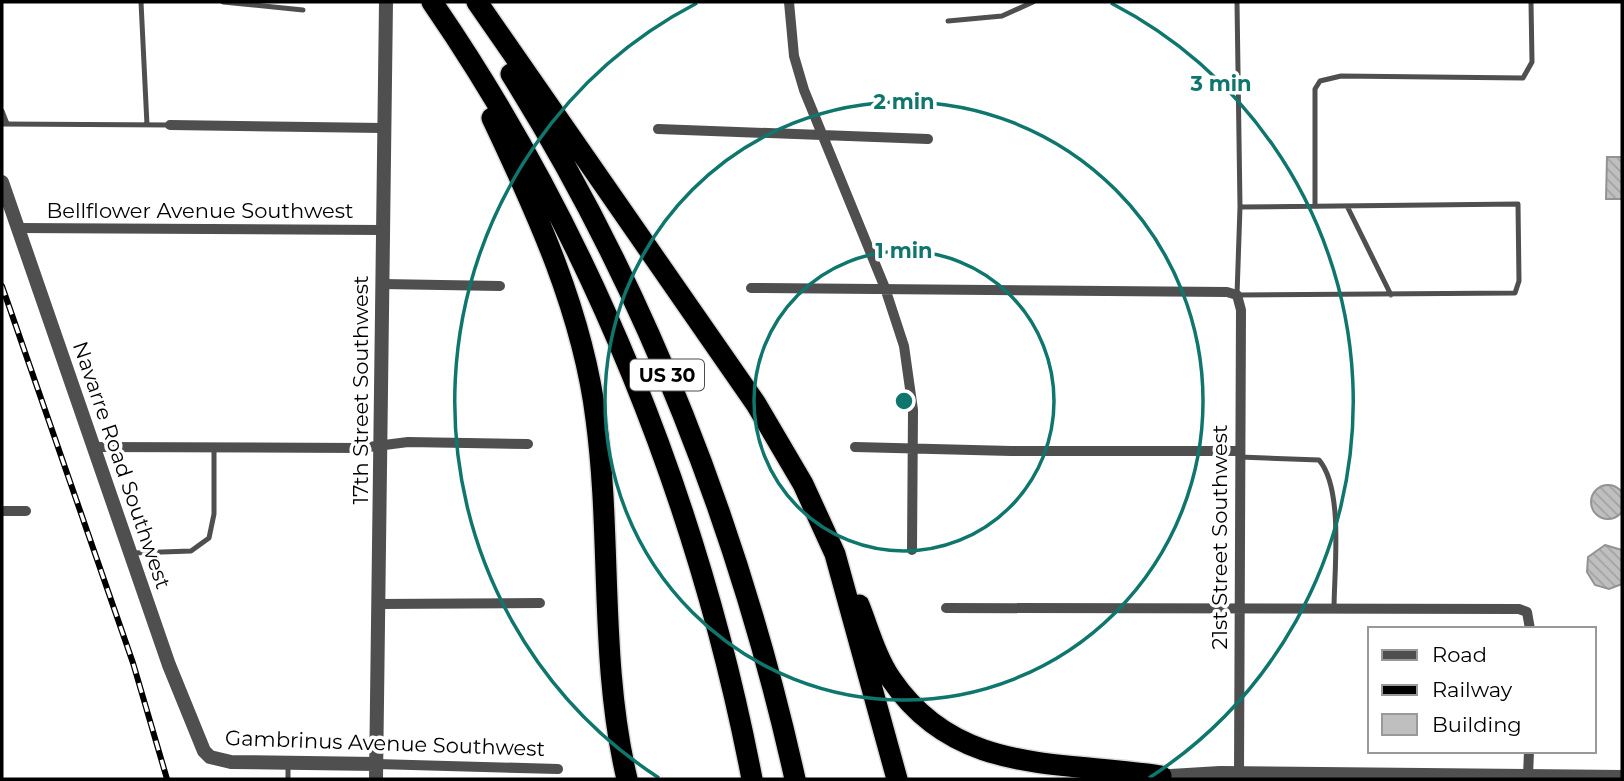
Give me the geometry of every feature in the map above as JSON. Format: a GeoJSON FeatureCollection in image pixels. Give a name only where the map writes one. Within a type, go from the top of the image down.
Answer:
{"type":"FeatureCollection","features":[{"type":"Feature","properties":{"kind":"highway"},"geometry":{"type":"LineString","coordinates":[[431,2],[491,117],[537,216],[587,368],[600,452],[613,693],[627,779]]}},
{"type":"Feature","properties":{"kind":"highway","name":"US 30"},"geometry":{"type":"LineString","coordinates":[[431,2],[498,103],[545,187],[630,371],[681,511],[706,592],[731,680],[752,779]]}},
{"type":"Feature","properties":{"kind":"highway","name":"US 30"},"geometry":{"type":"LineString","coordinates":[[465,2],[538,117],[584,201],[666,375],[737,562],[763,649],[795,779]]}},
{"type":"Feature","properties":{"kind":"highway"},"geometry":{"type":"LineString","coordinates":[[477,2],[756,404],[803,484],[890,678],[910,704],[937,727],[974,748],[998,756],[1161,776]]}},
{"type":"Feature","properties":{"kind":"highway"},"geometry":{"type":"LineString","coordinates":[[835,554],[897,779]]}},
{"type":"Feature","properties":{"kind":"street","name":"17th Street Southwest"},"geometry":{"type":"LineString","coordinates":[[376,779],[386,2]]}},
{"type":"Feature","properties":{"kind":"street"},"geometry":{"type":"LineString","coordinates":[[789,2],[794,56],[820,133],[885,288],[908,365],[913,449],[912,550]]}},
{"type":"Feature","properties":{"kind":"street"},"geometry":{"type":"LineString","coordinates":[[170,125],[383,128]]}},
{"type":"Feature","properties":{"kind":"street"},"geometry":{"type":"LineString","coordinates":[[658,129],[928,139]]}},
{"type":"Feature","properties":{"kind":"street","name":"Navarre Road Southwest"},"geometry":{"type":"LineString","coordinates":[[2,182],[198,743],[210,757]]}},
{"type":"Feature","properties":{"kind":"street","name":"Bellflower Avenue Southwest"},"geometry":{"type":"LineString","coordinates":[[18,228],[382,230]]}},
{"type":"Feature","properties":{"kind":"street"},"geometry":{"type":"LineString","coordinates":[[382,285],[500,286]]}},
{"type":"Feature","properties":{"kind":"street"},"geometry":{"type":"LineString","coordinates":[[751,288],[1150,290],[1227,292],[1237,295]]}},
{"type":"Feature","properties":{"kind":"street","name":"21st Street Southwest"},"geometry":{"type":"LineString","coordinates":[[1237,295],[1241,310],[1239,776]]}},
{"type":"Feature","properties":{"kind":"street"},"geometry":{"type":"LineString","coordinates":[[94,447],[380,446],[408,442],[528,444]]}},
{"type":"Feature","properties":{"kind":"street"},"geometry":{"type":"LineString","coordinates":[[855,447],[1240,454]]}},
{"type":"Feature","properties":{"kind":"street"},"geometry":{"type":"LineString","coordinates":[[2,511],[26,511]]}},
{"type":"Feature","properties":{"kind":"street"},"geometry":{"type":"LineString","coordinates":[[379,604],[540,603]]}},
{"type":"Feature","properties":{"kind":"street"},"geometry":{"type":"LineString","coordinates":[[946,608],[1519,609],[1527,612],[1530,627]]}},
{"type":"Feature","properties":{"kind":"street"},"geometry":{"type":"LineString","coordinates":[[1528,776],[1529,753]]}},
{"type":"Feature","properties":{"kind":"street","name":"Gambrinus Avenue Southwest"},"geometry":{"type":"LineString","coordinates":[[210,757],[231,762],[376,764],[514,774],[558,769]]}},
{"type":"Feature","properties":{"kind":"street"},"geometry":{"type":"LineString","coordinates":[[1139,779],[1161,776],[1622,777]]}},
{"type":"Feature","properties":{"kind":"lane"},"geometry":{"type":"LineString","coordinates":[[141,2],[147,125]]}},
{"type":"Feature","properties":{"kind":"lane"},"geometry":{"type":"LineString","coordinates":[[223,2],[303,9]]}},
{"type":"Feature","properties":{"kind":"lane"},"geometry":{"type":"LineString","coordinates":[[947,21],[1002,16],[1033,2]]}},
{"type":"Feature","properties":{"kind":"lane"},"geometry":{"type":"LineString","coordinates":[[1237,2],[1240,207],[1237,295],[1515,293],[1519,281],[1518,204],[1240,207]]}},
{"type":"Feature","properties":{"kind":"lane"},"geometry":{"type":"LineString","coordinates":[[1315,206],[1315,89],[1320,81],[1341,76],[1523,78],[1532,62],[1531,2]]}},
{"type":"Feature","properties":{"kind":"lane"},"geometry":{"type":"LineString","coordinates":[[2,111],[4,124],[170,125]]}},
{"type":"Feature","properties":{"kind":"lane"},"geometry":{"type":"LineString","coordinates":[[1347,206],[1391,295]]}},
{"type":"Feature","properties":{"kind":"lane"},"geometry":{"type":"LineString","coordinates":[[130,553],[191,551],[209,538],[214,514],[214,447]]}},
{"type":"Feature","properties":{"kind":"lane"},"geometry":{"type":"LineString","coordinates":[[1240,454],[1319,460],[1326,468],[1334,510],[1334,610]]}},
{"type":"Feature","properties":{"kind":"lane"},"geometry":{"type":"LineString","coordinates":[[288,763],[288,779]]}},
{"type":"Feature","properties":{"kind":"building"},"geometry":{"type":"Polygon","coordinates":[[[1607,157],[1622,157],[1622,199],[1606,199],[1607,157]]]}},
{"type":"Feature","properties":{"kind":"building"},"geometry":{"type":"Polygon","coordinates":[[[1608,485],[1620,490],[1625,502],[1620,514],[1608,519],[1596,514],[1591,502],[1596,490],[1608,485]]]}},
{"type":"Feature","properties":{"kind":"building"},"geometry":{"type":"Polygon","coordinates":[[[1605,545],[1622,550],[1622,584],[1609,589],[1595,585],[1587,572],[1588,557],[1605,545]]]}},
{"type":"Feature","properties":{"kind":"railway"},"geometry":{"type":"LineString","coordinates":[[2,286],[133,663],[167,779]]}}]}
